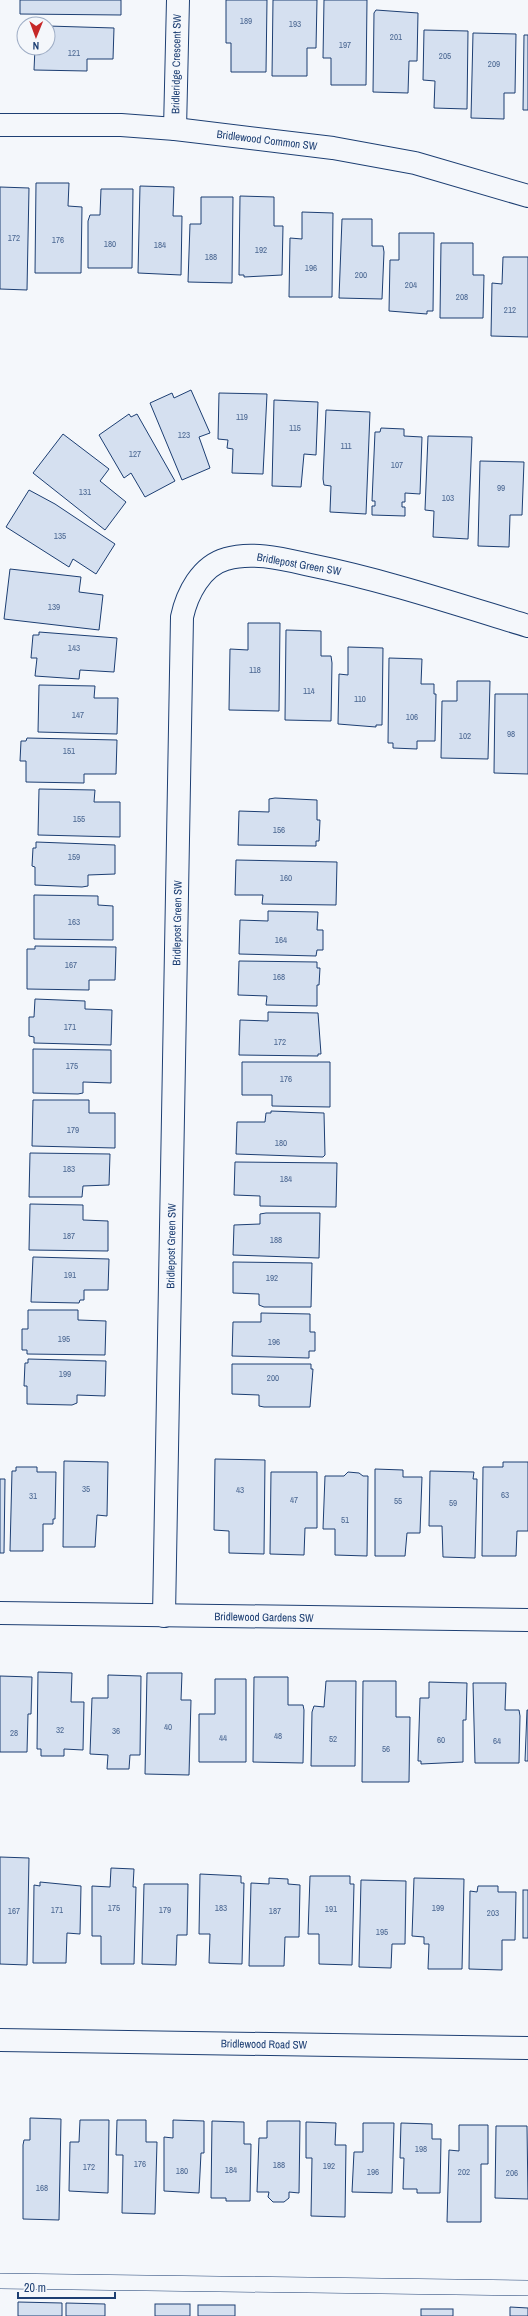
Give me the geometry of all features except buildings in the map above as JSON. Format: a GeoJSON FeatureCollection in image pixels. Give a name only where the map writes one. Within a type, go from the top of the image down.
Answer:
{"type":"FeatureCollection","features":[{"type":"Feature","properties":{"kind":"street","name":"Bridleridge Crescent SW"},"geometry":{"type":"LineString","coordinates":[[175,129],[178,0]]}},
{"type":"Feature","properties":{"kind":"street","name":"Bridlewood Common SW"},"geometry":{"type":"LineString","coordinates":[[0,125],[121,125],[175,129],[333,148],[414,163],[528,196]]}},
{"type":"Feature","properties":{"kind":"street","name":"Bridlepost Green SW"},"geometry":{"type":"LineString","coordinates":[[164,1616],[182,625],[186,600],[195,584],[208,571],[225,559],[249,556],[285,560],[352,574],[528,626]]}},
{"type":"Feature","properties":{"kind":"street","name":"Bridlewood Gardens SW"},"geometry":{"type":"LineString","coordinates":[[0,1613],[528,1620]]}},
{"type":"Feature","properties":{"kind":"street","name":"Bridlewood Road SW"},"geometry":{"type":"LineString","coordinates":[[0,2040],[528,2048]]}},
{"type":"Feature","properties":{"kind":"lane"},"geometry":{"type":"LineString","coordinates":[[0,2281],[528,2288]]}}]}
